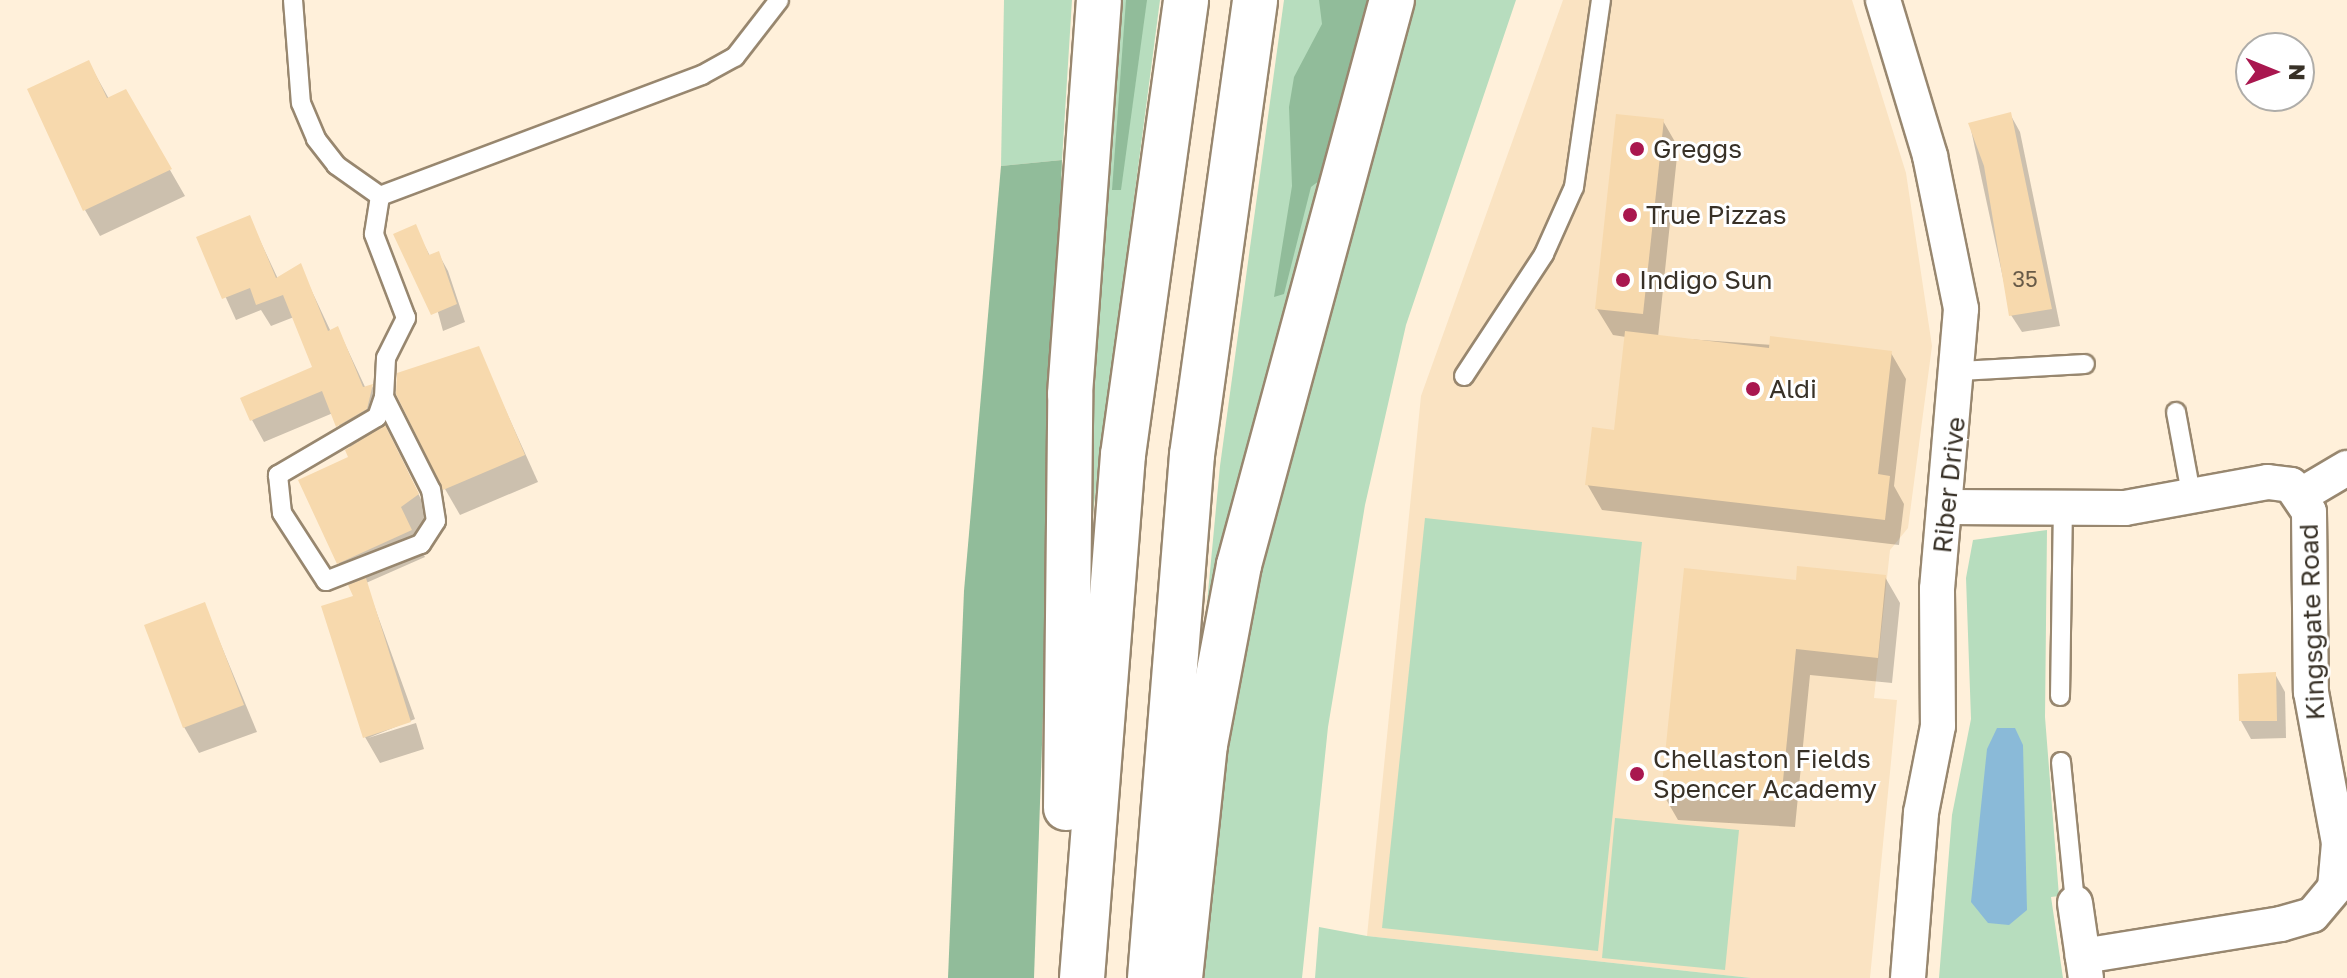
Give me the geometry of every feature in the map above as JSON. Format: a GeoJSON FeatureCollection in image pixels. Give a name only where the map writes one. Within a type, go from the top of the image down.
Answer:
{"type":"FeatureCollection","features":[{"type":"Feature","properties":{"kind":"highway"},"geometry":{"type":"LineString","coordinates":[[1068,978],[1070,394],[1099,0]]}},
{"type":"Feature","properties":{"kind":"highway"},"geometry":{"type":"LineString","coordinates":[[1082,978],[1123,455],[1186,0]]}},
{"type":"Feature","properties":{"kind":"highway"},"geometry":{"type":"LineString","coordinates":[[1150,978],[1192,455],[1255,0]]}},
{"type":"Feature","properties":{"kind":"highway"},"geometry":{"type":"LineString","coordinates":[[1180,978],[1205,745],[1239,565],[1392,0]]}},
{"type":"Feature","properties":{"kind":"street","name":"Riber Drive"},"geometry":{"type":"LineString","coordinates":[[1883,0],[1951,249],[1960,371],[1937,589],[1938,726],[1921,813],[1908,978]]}},
{"type":"Feature","properties":{"kind":"street"},"geometry":{"type":"LineString","coordinates":[[2303,494],[2347,468]]}},
{"type":"Feature","properties":{"kind":"street","name":"Kingsgate Road"},"geometry":{"type":"LineString","coordinates":[[1948,507],[2063,513],[2268,482],[2303,494],[2333,754],[2341,892],[2312,915],[2084,967],[2075,903]]}},
{"type":"Feature","properties":{"kind":"lane"},"geometry":{"type":"LineString","coordinates":[[293,0],[301,103],[316,139],[336,165],[380,196]]}},
{"type":"Feature","properties":{"kind":"lane"},"geometry":{"type":"LineString","coordinates":[[380,196],[702,75],[735,57],[779,0]]}},
{"type":"Feature","properties":{"kind":"lane"},"geometry":{"type":"LineString","coordinates":[[1464,376],[1544,254],[1574,187],[1601,0]]}},
{"type":"Feature","properties":{"kind":"lane"},"geometry":{"type":"LineString","coordinates":[[380,196],[374,234],[406,318],[386,358],[384,397],[377,417],[278,475],[282,513],[326,581],[431,536],[431,490],[384,397]]}},
{"type":"Feature","properties":{"kind":"lane"},"geometry":{"type":"LineString","coordinates":[[1960,371],[2085,364]]}},
{"type":"Feature","properties":{"kind":"lane"},"geometry":{"type":"LineString","coordinates":[[2176,412],[2191,494]]}},
{"type":"Feature","properties":{"kind":"lane"},"geometry":{"type":"LineString","coordinates":[[2060,696],[2063,513]]}},
{"type":"Feature","properties":{"kind":"lane"},"geometry":{"type":"LineString","coordinates":[[2061,762],[2075,903]]}},
{"type":"Feature","properties":{"kind":"shaded area"},"geometry":{"type":"Polygon","coordinates":[[[1563,0],[1852,0],[1906,173],[1932,346],[1908,528],[1890,550],[1874,698],[1897,700],[1870,978],[1751,978],[1367,936],[1421,396],[1563,0]]]}},
{"type":"Feature","properties":{"kind":"green space"},"geometry":{"type":"Polygon","coordinates":[[[1004,0],[1072,0],[1062,160],[1001,166],[1004,0]]]}},
{"type":"Feature","properties":{"kind":"green space"},"geometry":{"type":"Polygon","coordinates":[[[1111,0],[1160,0],[1091,528],[1085,524],[1111,0]]]}},
{"type":"Feature","properties":{"kind":"green space"},"geometry":{"type":"Polygon","coordinates":[[[1126,0],[1147,0],[1121,190],[1112,190],[1126,0]]]}},
{"type":"Feature","properties":{"kind":"green space"},"geometry":{"type":"Polygon","coordinates":[[[1284,0],[1376,0],[1196,719],[1220,466],[1284,0]]]}},
{"type":"Feature","properties":{"kind":"green space"},"geometry":{"type":"Polygon","coordinates":[[[1319,0],[1376,0],[1328,174],[1311,187],[1284,294],[1274,297],[1292,186],[1289,107],[1294,77],[1322,24],[1319,0]]]}},
{"type":"Feature","properties":{"kind":"green space"},"geometry":{"type":"Polygon","coordinates":[[[1415,0],[1516,0],[1406,325],[1365,505],[1328,727],[1302,978],[1203,978],[1227,758],[1262,572],[1415,0]]]}},
{"type":"Feature","properties":{"kind":"green space"},"geometry":{"type":"Polygon","coordinates":[[[1062,160],[1034,978],[948,978],[964,591],[1001,166],[1062,160]]]}},
{"type":"Feature","properties":{"kind":"green space"},"geometry":{"type":"Polygon","coordinates":[[[1425,518],[1642,542],[1598,951],[1382,928],[1425,518]]]}},
{"type":"Feature","properties":{"kind":"green space"},"geometry":{"type":"Polygon","coordinates":[[[2047,530],[2045,717],[2059,896],[2051,897],[2063,978],[1939,978],[1952,815],[1971,719],[1966,578],[1973,540],[2047,530]]]}},
{"type":"Feature","properties":{"kind":"green space"},"geometry":{"type":"Polygon","coordinates":[[[1615,818],[1739,830],[1725,970],[1602,958],[1615,818]]]}},
{"type":"Feature","properties":{"kind":"green space"},"geometry":{"type":"Polygon","coordinates":[[[1319,927],[1367,936],[1751,978],[1315,978],[1319,927]]]}},
{"type":"Feature","properties":{"kind":"water"},"geometry":{"type":"Polygon","coordinates":[[[1997,728],[2015,728],[2023,745],[2027,910],[2009,925],[1988,923],[1971,902],[1987,749],[1997,728]]]}},
{"type":"Feature","properties":{"kind":"building"},"geometry":{"type":"Polygon","coordinates":[[[89,60],[107,98],[126,89],[172,169],[83,211],[27,89],[89,60]]]}},
{"type":"Feature","properties":{"kind":"building"},"geometry":{"type":"Polygon","coordinates":[[[2011,112],[2052,309],[2009,316],[1984,166],[1968,123],[2011,112]]]}},
{"type":"Feature","properties":{"kind":"building"},"geometry":{"type":"Polygon","coordinates":[[[1616,114],[1664,119],[1643,314],[1595,309],[1616,114]]]}},
{"type":"Feature","properties":{"kind":"building"},"geometry":{"type":"Polygon","coordinates":[[[250,215],[276,278],[301,263],[328,331],[338,326],[363,387],[373,384],[367,409],[336,427],[322,391],[250,421],[240,398],[312,367],[283,295],[256,305],[250,288],[222,299],[196,237],[250,215]]]}},
{"type":"Feature","properties":{"kind":"building"},"geometry":{"type":"Polygon","coordinates":[[[416,224],[429,255],[439,251],[457,304],[431,315],[393,234],[416,224]]]}},
{"type":"Feature","properties":{"kind":"building","name":"Aldi"},"geometry":{"type":"Polygon","coordinates":[[[1625,331],[1769,348],[1770,336],[1892,351],[1878,474],[1890,476],[1885,520],[1585,485],[1592,427],[1614,430],[1625,331]]]}},
{"type":"Feature","properties":{"kind":"building"},"geometry":{"type":"Polygon","coordinates":[[[479,346],[525,455],[443,490],[396,394],[397,373],[479,346]]]}},
{"type":"Feature","properties":{"kind":"building"},"geometry":{"type":"Polygon","coordinates":[[[385,425],[419,494],[401,507],[412,530],[337,564],[298,480],[348,457],[345,450],[385,425]]]}},
{"type":"Feature","properties":{"kind":"building"},"geometry":{"type":"Polygon","coordinates":[[[1797,566],[1886,575],[1878,658],[1796,649],[1781,801],[1661,794],[1684,568],[1796,580],[1797,566]]]}},
{"type":"Feature","properties":{"kind":"building"},"geometry":{"type":"Polygon","coordinates":[[[366,578],[411,722],[363,738],[321,606],[353,596],[348,585],[366,578]]]}},
{"type":"Feature","properties":{"kind":"building"},"geometry":{"type":"Polygon","coordinates":[[[205,602],[244,705],[183,728],[144,625],[205,602]]]}},
{"type":"Feature","properties":{"kind":"building"},"geometry":{"type":"Polygon","coordinates":[[[2276,672],[2277,721],[2239,721],[2238,674],[2276,672]]]}},
{"type":"Feature","properties":{"kind":"place","name":"Greggs"},"geometry":{"type":"Point","coordinates":[1637,149]}},
{"type":"Feature","properties":{"kind":"place","name":"True Pizzas"},"geometry":{"type":"Point","coordinates":[1630,215]}},
{"type":"Feature","properties":{"kind":"place","name":"Indigo Sun"},"geometry":{"type":"Point","coordinates":[1623,280]}},
{"type":"Feature","properties":{"kind":"place","name":"Aldi"},"geometry":{"type":"Point","coordinates":[1753,389]}},
{"type":"Feature","properties":{"kind":"place","name":"Chellaston Fields Spencer Academy"},"geometry":{"type":"Point","coordinates":[1637,774]}}]}
